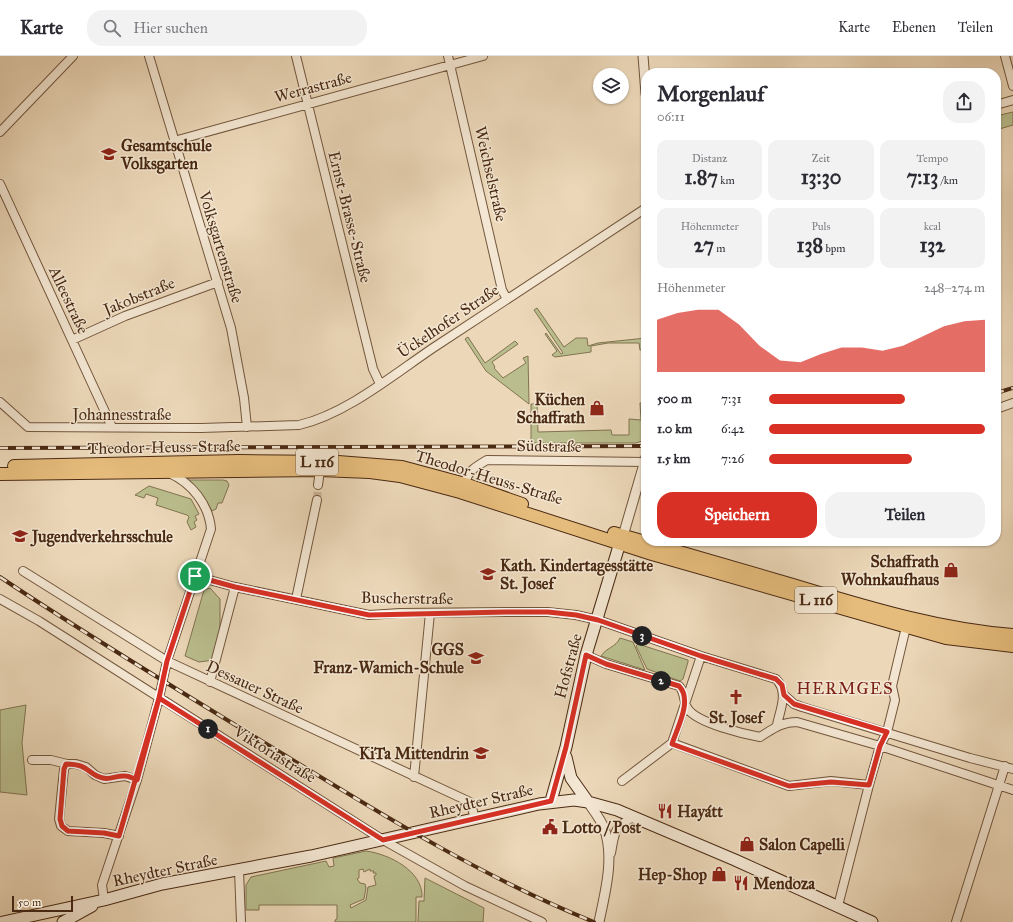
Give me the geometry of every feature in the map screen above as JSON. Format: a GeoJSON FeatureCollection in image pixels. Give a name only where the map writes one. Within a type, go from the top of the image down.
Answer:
{"type":"FeatureCollection","features":[{"type":"Feature","properties":{"kind":"main road","name":"Theodor-Heuss-Straße"},"geometry":{"type":"LineString","coordinates":[[0,466],[239,461],[338,462],[402,467],[465,484],[556,515],[622,539],[652,554],[946,638],[1013,646]]}},
{"type":"Feature","properties":{"kind":"main road","name":"Theodor-Heuss-Straße"},"geometry":{"type":"LineString","coordinates":[[0,474],[320,470],[370,472],[400,476],[641,544]]}},
{"type":"Feature","properties":{"kind":"main road","name":"Hofstraße"},"geometry":{"type":"LineString","coordinates":[[551,801],[566,747],[586,655],[622,539]]}},
{"type":"Feature","properties":{"kind":"main road","name":"Theodor-Heuss-Straße"},"geometry":{"type":"LineString","coordinates":[[648,546],[929,623],[967,631],[1013,635]]}},
{"type":"Feature","properties":{"kind":"main road","name":"Hofstraße"},"geometry":{"type":"LineString","coordinates":[[566,747],[566,764],[571,778],[588,802]]}},
{"type":"Feature","properties":{"kind":"main road","name":"Rheydter Straße"},"geometry":{"type":"LineString","coordinates":[[2,922],[51,917],[162,884],[239,870],[383,840],[551,801],[588,802],[617,810],[872,922]]}},
{"type":"Feature","properties":{"kind":"main road","name":"Rheydter Straße"},"geometry":{"type":"LineString","coordinates":[[63,922],[104,900]]}},
{"type":"Feature","properties":{"kind":"street"},"geometry":{"type":"LineString","coordinates":[[0,132],[73,56]]}},
{"type":"Feature","properties":{"kind":"street","name":"Volksgartenstraße"},"geometry":{"type":"LineString","coordinates":[[149,56],[218,282],[238,361],[244,398],[251,426]]}},
{"type":"Feature","properties":{"kind":"street","name":"Ernst-Brasse-Straße"},"geometry":{"type":"LineString","coordinates":[[296,56],[373,369],[380,384]]}},
{"type":"Feature","properties":{"kind":"street","name":"Weichselstraße"},"geometry":{"type":"LineString","coordinates":[[448,56],[502,290],[507,299]]}},
{"type":"Feature","properties":{"kind":"street","name":"Werrastraße"},"geometry":{"type":"LineString","coordinates":[[174,141],[308,103],[484,56]]}},
{"type":"Feature","properties":{"kind":"street"},"geometry":{"type":"LineString","coordinates":[[643,56],[644,68]]}},
{"type":"Feature","properties":{"kind":"street"},"geometry":{"type":"LineString","coordinates":[[1005,56],[1013,86]]}},
{"type":"Feature","properties":{"kind":"street"},"geometry":{"type":"LineString","coordinates":[[1001,104],[1013,100]]}},
{"type":"Feature","properties":{"kind":"street","name":"Alleestraße"},"geometry":{"type":"LineString","coordinates":[[0,184],[112,427]]}},
{"type":"Feature","properties":{"kind":"street","name":"Ückelhofer Straße"},"geometry":{"type":"LineString","coordinates":[[251,426],[299,425],[313,422],[333,414],[641,211]]}},
{"type":"Feature","properties":{"kind":"street","name":"Jakobstraße"},"geometry":{"type":"LineString","coordinates":[[72,340],[125,316],[218,282]]}},
{"type":"Feature","properties":{"kind":"street","name":"Johannesstraße"},"geometry":{"type":"LineString","coordinates":[[0,402],[28,428],[201,428],[251,426]]}},
{"type":"Feature","properties":{"kind":"street"},"geometry":{"type":"LineString","coordinates":[[1001,407],[1013,403]]}},
{"type":"Feature","properties":{"kind":"street","name":"Südstraße"},"geometry":{"type":"LineString","coordinates":[[465,484],[466,478],[474,467],[487,460],[641,460]]}},
{"type":"Feature","properties":{"kind":"street"},"geometry":{"type":"LineString","coordinates":[[318,485],[320,470]]}},
{"type":"Feature","properties":{"kind":"street"},"geometry":{"type":"LineString","coordinates":[[104,900],[102,885],[137,780],[159,698],[167,661],[211,529],[210,519],[203,503],[196,493],[184,482],[166,472]]}},
{"type":"Feature","properties":{"kind":"street","name":"Hofstraße"},"geometry":{"type":"LineString","coordinates":[[622,539],[641,476]]}},
{"type":"Feature","properties":{"kind":"street"},"geometry":{"type":"LineString","coordinates":[[296,599],[317,500]]}},
{"type":"Feature","properties":{"kind":"street","name":"Dessauer Straße"},"geometry":{"type":"LineString","coordinates":[[23,571],[167,661],[470,802],[475,818]]}},
{"type":"Feature","properties":{"kind":"street","name":"Buscherstraße"},"geometry":{"type":"LineString","coordinates":[[195,576],[235,587],[369,615],[548,612],[576,615],[598,620],[701,656],[776,679],[782,685],[784,695]]}},
{"type":"Feature","properties":{"kind":"street"},"geometry":{"type":"LineString","coordinates":[[210,682],[235,587]]}},
{"type":"Feature","properties":{"kind":"street","name":"Viktoriastraße"},"geometry":{"type":"LineString","coordinates":[[0,599],[39,621],[383,840],[465,886],[542,922]]}},
{"type":"Feature","properties":{"kind":"street"},"geometry":{"type":"LineString","coordinates":[[414,777],[430,613]]}},
{"type":"Feature","properties":{"kind":"street","name":"Theodor-Heuss-Straße"},"geometry":{"type":"LineString","coordinates":[[906,627],[929,623]]}},
{"type":"Feature","properties":{"kind":"street"},"geometry":{"type":"LineString","coordinates":[[838,906],[869,785],[880,746],[887,732],[895,700],[892,686],[906,627]]}},
{"type":"Feature","properties":{"kind":"street"},"geometry":{"type":"LineString","coordinates":[[586,655],[606,664],[679,686],[682,688],[685,703],[691,713],[697,718],[760,737],[777,726],[789,722],[797,722],[880,746],[1013,790]]}},
{"type":"Feature","properties":{"kind":"street"},"geometry":{"type":"LineString","coordinates":[[622,781],[672,744],[701,656]]}},
{"type":"Feature","properties":{"kind":"street"},"geometry":{"type":"LineString","coordinates":[[777,726],[784,695],[794,704],[802,708],[887,732],[970,758],[1009,767],[998,786],[956,922]]}},
{"type":"Feature","properties":{"kind":"street"},"geometry":{"type":"LineString","coordinates":[[672,744],[789,786],[831,782],[869,785]]}},
{"type":"Feature","properties":{"kind":"street"},"geometry":{"type":"LineString","coordinates":[[32,760],[51,760],[66,764],[76,764],[86,767],[95,775],[104,779],[125,776],[137,780]]}},
{"type":"Feature","properties":{"kind":"street"},"geometry":{"type":"LineString","coordinates":[[66,764],[64,769],[60,819],[62,826],[68,831],[104,833],[119,836]]}},
{"type":"Feature","properties":{"kind":"street"},"geometry":{"type":"LineString","coordinates":[[588,802],[604,828],[607,841],[608,864]]}},
{"type":"Feature","properties":{"kind":"street"},"geometry":{"type":"LineString","coordinates":[[599,922],[614,835],[619,825],[634,817]]}},
{"type":"Feature","properties":{"kind":"street"},"geometry":{"type":"LineString","coordinates":[[239,870],[241,922]]}},
{"type":"Feature","properties":{"kind":"green space"},"geometry":{"type":"Polygon","coordinates":[[[1013,112],[1013,125],[1001,129],[1001,115],[1013,112]]]}},
{"type":"Feature","properties":{"kind":"green space"},"geometry":{"type":"Polygon","coordinates":[[[537,308],[564,347],[576,338],[587,338],[588,346],[598,343],[641,339],[641,350],[639,343],[608,343],[591,346],[591,352],[555,357],[552,355],[557,351],[545,334],[546,333],[561,354],[563,353],[534,310],[537,308]]]}},
{"type":"Feature","properties":{"kind":"green space"},"geometry":{"type":"Polygon","coordinates":[[[468,337],[485,363],[515,341],[518,344],[492,362],[495,367],[494,368],[503,378],[526,363],[523,358],[528,356],[529,404],[486,371],[465,339],[468,337]]]}},
{"type":"Feature","properties":{"kind":"green space"},"geometry":{"type":"Polygon","coordinates":[[[531,404],[537,404],[538,432],[611,430],[612,435],[629,435],[629,419],[641,420],[641,441],[636,443],[531,443],[531,404]]]}},
{"type":"Feature","properties":{"kind":"green space"},"geometry":{"type":"Polygon","coordinates":[[[188,480],[223,480],[227,481],[229,485],[222,503],[218,503],[216,509],[212,511],[207,502],[188,480]]]}},
{"type":"Feature","properties":{"kind":"green space"},"geometry":{"type":"Polygon","coordinates":[[[149,486],[191,499],[199,514],[195,516],[197,520],[194,522],[196,527],[191,530],[187,522],[189,517],[187,515],[156,505],[158,498],[146,494],[144,498],[135,495],[149,486]]]}},
{"type":"Feature","properties":{"kind":"green space"},"geometry":{"type":"Polygon","coordinates":[[[210,588],[220,599],[220,639],[214,660],[199,662],[185,656],[204,590],[210,588]]]}},
{"type":"Feature","properties":{"kind":"green space"},"geometry":{"type":"Polygon","coordinates":[[[620,638],[633,642],[645,670],[601,656],[620,638]]]}},
{"type":"Feature","properties":{"kind":"green space"},"geometry":{"type":"Polygon","coordinates":[[[638,644],[688,660],[683,679],[680,681],[647,669],[636,646],[638,644]]]}},
{"type":"Feature","properties":{"kind":"green space"},"geometry":{"type":"Polygon","coordinates":[[[26,705],[22,743],[27,795],[0,792],[0,710],[26,705]]]}},
{"type":"Feature","properties":{"kind":"green space"},"geometry":{"type":"Polygon","coordinates":[[[366,851],[385,856],[403,865],[417,879],[421,888],[422,897],[416,897],[416,922],[335,922],[337,919],[337,905],[259,905],[259,910],[246,910],[246,885],[251,877],[326,861],[329,867],[334,866],[333,858],[366,851]],[[363,869],[359,870],[359,878],[357,879],[360,883],[365,884],[366,888],[364,899],[350,905],[351,908],[366,900],[368,887],[376,885],[374,876],[376,873],[373,873],[374,871],[370,871],[370,869],[364,872],[363,869]]]}},
{"type":"Feature","properties":{"kind":"green space"},"geometry":{"type":"Polygon","coordinates":[[[425,878],[484,908],[483,922],[418,922],[419,901],[424,901],[425,878]]]}},
{"type":"Feature","properties":{"kind":"tunnel"},"geometry":{"type":"LineString","coordinates":[[317,500],[318,485]]}},
{"type":"Feature","properties":{"kind":"railway"},"geometry":{"type":"LineString","coordinates":[[1001,392],[1013,388]]}},
{"type":"Feature","properties":{"kind":"railway"},"geometry":{"type":"LineString","coordinates":[[0,448],[641,446]]}},
{"type":"Feature","properties":{"kind":"railway"},"geometry":{"type":"LineString","coordinates":[[0,577],[138,666],[394,821],[472,865],[552,904],[594,922]]}},
{"type":"Feature","properties":{"kind":"place","name":"Gesamtschule Volksgarten"},"geometry":{"type":"Point","coordinates":[109,154]}},
{"type":"Feature","properties":{"kind":"place","name":"Küchen Schaffrath"},"geometry":{"type":"Point","coordinates":[597,408]}},
{"type":"Feature","properties":{"kind":"place","name":"Jugendverkehrsschule"},"geometry":{"type":"Point","coordinates":[20,536]}},
{"type":"Feature","properties":{"kind":"place","name":"Schaffrath Wohnkaufhaus"},"geometry":{"type":"Point","coordinates":[951,570]}},
{"type":"Feature","properties":{"kind":"place","name":"Kath. Kindertagesstätte St. Josef"},"geometry":{"type":"Point","coordinates":[488,574]}},
{"type":"Feature","properties":{"kind":"place","name":"GGS Franz-Wamich-Schule"},"geometry":{"type":"Point","coordinates":[476,658]}},
{"type":"Feature","properties":{"kind":"place","name":"St. Josef"},"geometry":{"type":"Point","coordinates":[736,697]}},
{"type":"Feature","properties":{"kind":"place","name":"KiTa Mittendrin"},"geometry":{"type":"Point","coordinates":[481,753]}},
{"type":"Feature","properties":{"kind":"place","name":"Hayátt"},"geometry":{"type":"Point","coordinates":[665,811]}},
{"type":"Feature","properties":{"kind":"place","name":"Lotto / Post"},"geometry":{"type":"Point","coordinates":[550,827]}},
{"type":"Feature","properties":{"kind":"place","name":"Salon Capelli"},"geometry":{"type":"Point","coordinates":[747,844]}},
{"type":"Feature","properties":{"kind":"place","name":"Hep-Shop"},"geometry":{"type":"Point","coordinates":[719,874]}},
{"type":"Feature","properties":{"kind":"place","name":"Mendoza"},"geometry":{"type":"Point","coordinates":[741,883]}},
{"type":"Feature","properties":{"kind":"district","name":"HERMGES"},"geometry":{"type":"Point","coordinates":[845,688]}},
{"type":"Feature","properties":{"kind":"route"},"geometry":{"type":"LineString","coordinates":[[195,576],[167,661],[159,698],[137,780],[119,836],[104,833],[68,831],[62,826],[60,819],[64,769],[66,764],[76,764],[86,767],[95,775],[104,779],[125,776],[137,780],[148,739],[159,698],[383,840],[551,801],[566,747],[571,718],[586,655],[606,664],[674,684],[682,688],[685,703],[672,744],[684,747],[789,786],[831,782],[869,785],[880,746],[887,732],[802,708],[794,704],[784,695],[782,685],[776,679],[701,656],[598,620],[576,615],[548,612],[400,613],[369,615],[235,587],[195,576]]}}]}
